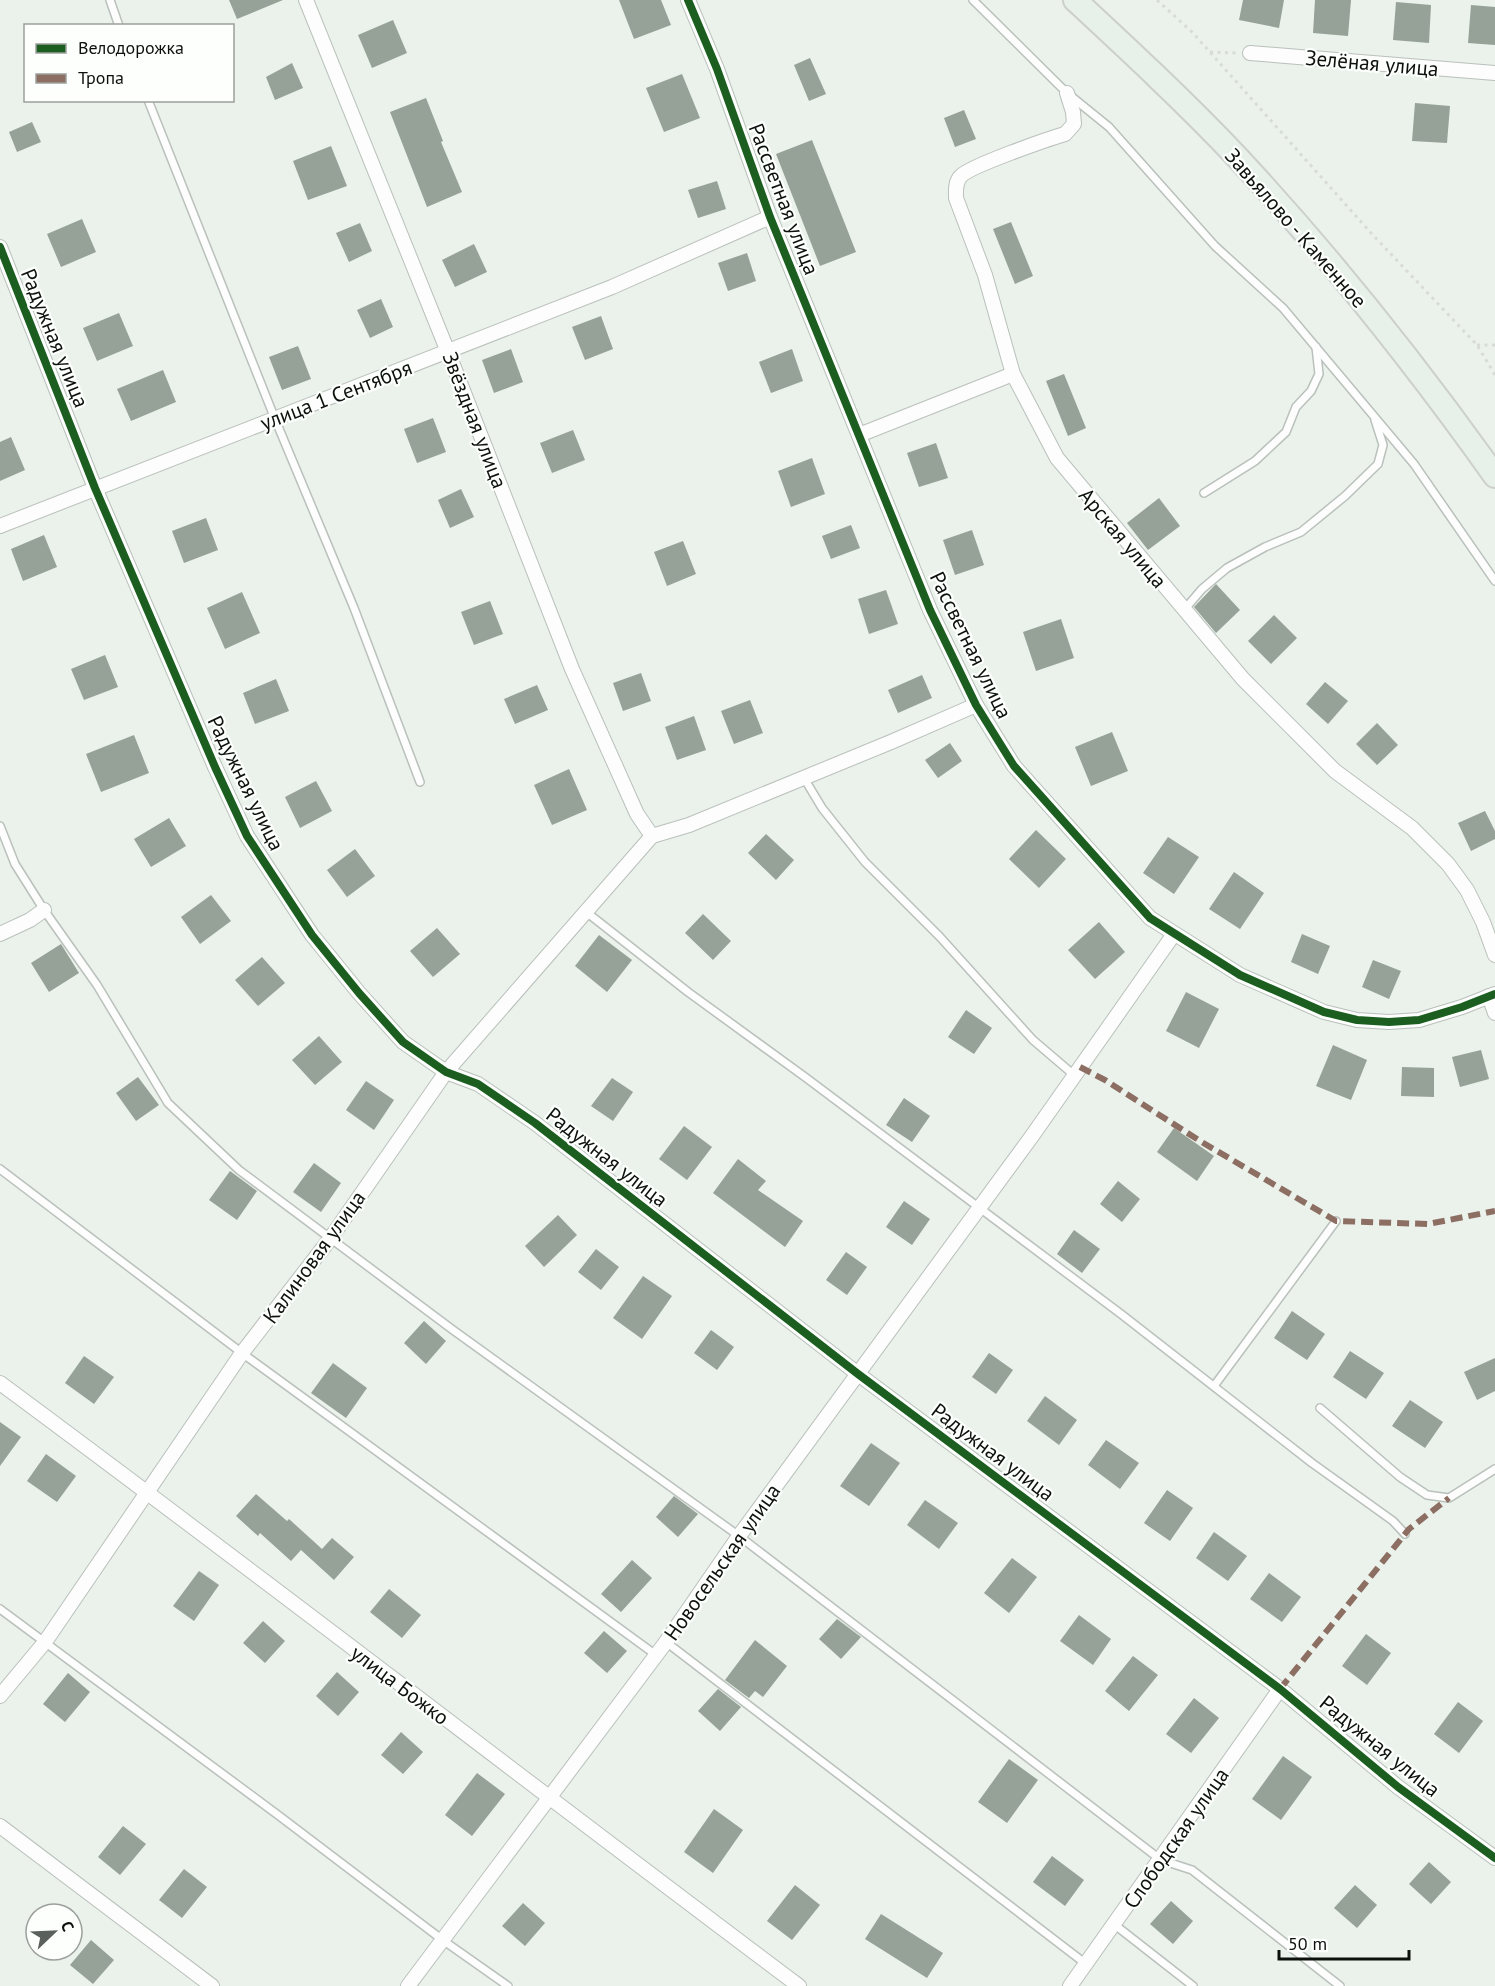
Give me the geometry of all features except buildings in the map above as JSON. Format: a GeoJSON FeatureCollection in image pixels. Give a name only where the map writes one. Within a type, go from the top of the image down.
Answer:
{"type":"FeatureCollection","features":[{"type":"Feature","properties":{"kind":"main road","name":"Завьялово - Каменное"},"geometry":{"type":"LineString","coordinates":[[1075,0],[1151,71],[1237,158],[1311,240],[1450,414],[1495,476]]}},
{"type":"Feature","properties":{"kind":"street","name":"Звёздная улица"},"geometry":{"type":"LineString","coordinates":[[306,0],[448,352],[572,669],[637,814],[652,836]]}},
{"type":"Feature","properties":{"kind":"street","name":"Рассветная улица"},"geometry":{"type":"LineString","coordinates":[[688,0],[717,69],[770,217],[930,610],[976,705],[1014,766],[1150,918],[1240,975],[1324,1012],[1357,1020],[1389,1022],[1419,1020],[1492,995]]}},
{"type":"Feature","properties":{"kind":"street","name":"Зелёная улица"},"geometry":{"type":"LineString","coordinates":[[1250,53],[1495,73]]}},
{"type":"Feature","properties":{"kind":"street","name":"Арская улица"},"geometry":{"type":"LineString","coordinates":[[1067,93],[1074,124],[1065,134],[978,167],[962,175],[956,185],[956,198],[985,275],[1014,374],[1057,459],[1243,680],[1335,771],[1412,828],[1448,864],[1467,890],[1483,922],[1495,955]]}},
{"type":"Feature","properties":{"kind":"street","name":"улица 1 Сентября"},"geometry":{"type":"LineString","coordinates":[[0,526],[612,287],[770,217]]}},
{"type":"Feature","properties":{"kind":"street","name":"Радужная улица"},"geometry":{"type":"LineString","coordinates":[[0,246],[95,488],[247,836],[275,882],[312,935],[403,1042],[446,1072],[478,1084],[535,1123],[858,1374],[1280,1689],[1398,1786],[1495,1858]]}},
{"type":"Feature","properties":{"kind":"street"},"geometry":{"type":"LineString","coordinates":[[859,435],[1014,374]]}},
{"type":"Feature","properties":{"kind":"street"},"geometry":{"type":"LineString","coordinates":[[652,836],[689,825],[976,705]]}},
{"type":"Feature","properties":{"kind":"street","name":"Калиновая улица"},"geometry":{"type":"LineString","coordinates":[[0,1696],[45,1642],[242,1353],[330,1239],[446,1072],[652,836]]}},
{"type":"Feature","properties":{"kind":"street"},"geometry":{"type":"LineString","coordinates":[[0,934],[45,910]]}},
{"type":"Feature","properties":{"kind":"street","name":"Новосельская улица"},"geometry":{"type":"LineString","coordinates":[[408,1986],[444,1941],[666,1642],[739,1536],[1032,1136],[1174,934]]}},
{"type":"Feature","properties":{"kind":"street"},"geometry":{"type":"LineString","coordinates":[[1492,995],[1495,1013]]}},
{"type":"Feature","properties":{"kind":"street","name":"улица Божко"},"geometry":{"type":"LineString","coordinates":[[0,1383],[148,1492],[549,1799],[799,1986]]}},
{"type":"Feature","properties":{"kind":"street","name":"Слободская улица"},"geometry":{"type":"LineString","coordinates":[[1070,1986],[1280,1689]]}},
{"type":"Feature","properties":{"kind":"street"},"geometry":{"type":"LineString","coordinates":[[0,1826],[212,1986]]}},
{"type":"Feature","properties":{"kind":"lane"},"geometry":{"type":"LineString","coordinates":[[110,0],[118,24]]}},
{"type":"Feature","properties":{"kind":"lane"},"geometry":{"type":"LineString","coordinates":[[973,0],[1067,93],[1109,127],[1215,246],[1283,308],[1414,464],[1495,581]]}},
{"type":"Feature","properties":{"kind":"lane"},"geometry":{"type":"LineString","coordinates":[[149,102],[275,419],[354,608],[420,782]]}},
{"type":"Feature","properties":{"kind":"lane"},"geometry":{"type":"LineString","coordinates":[[1204,493],[1255,461],[1286,432],[1296,407],[1311,391],[1319,374],[1316,347]]}},
{"type":"Feature","properties":{"kind":"lane"},"geometry":{"type":"LineString","coordinates":[[1184,610],[1202,589],[1227,568],[1265,547],[1301,532],[1345,496],[1378,464],[1383,445],[1373,415]]}},
{"type":"Feature","properties":{"kind":"lane"},"geometry":{"type":"LineString","coordinates":[[804,778],[822,808],[865,862],[940,937],[1033,1040],[1074,1075]]}},
{"type":"Feature","properties":{"kind":"lane"},"geometry":{"type":"LineString","coordinates":[[0,826],[15,864],[97,985],[168,1103],[239,1170],[453,1330],[739,1536],[1161,1860],[1192,1870],[1340,1986]]}},
{"type":"Feature","properties":{"kind":"lane"},"geometry":{"type":"LineString","coordinates":[[585,911],[688,992],[1121,1314],[1312,1463],[1393,1521],[1405,1534]]}},
{"type":"Feature","properties":{"kind":"lane"},"geometry":{"type":"LineString","coordinates":[[0,1169],[242,1353],[656,1655]]}},
{"type":"Feature","properties":{"kind":"lane"},"geometry":{"type":"LineString","coordinates":[[1214,1386],[1336,1221]]}},
{"type":"Feature","properties":{"kind":"lane"},"geometry":{"type":"LineString","coordinates":[[1320,1408],[1400,1477],[1427,1495],[1449,1498],[1495,1469]]}},
{"type":"Feature","properties":{"kind":"lane"},"geometry":{"type":"LineString","coordinates":[[0,1609],[444,1941],[508,1986]]}},
{"type":"Feature","properties":{"kind":"lane"},"geometry":{"type":"LineString","coordinates":[[666,1642],[1086,1964]]}},
{"type":"Feature","properties":{"kind":"lane"},"geometry":{"type":"LineString","coordinates":[[1115,1925],[1193,1986]]}},
{"type":"Feature","properties":{"kind":"path"},"geometry":{"type":"LineString","coordinates":[[1157,0],[1192,32],[1363,224],[1477,345],[1495,375]]}},
{"type":"Feature","properties":{"kind":"path"},"geometry":{"type":"LineString","coordinates":[[1210,52],[1250,53]]}},
{"type":"Feature","properties":{"kind":"path"},"geometry":{"type":"LineString","coordinates":[[1477,345],[1495,345]]}},
{"type":"Feature","properties":{"kind":"marked path"},"geometry":{"type":"LineString","coordinates":[[1080,1067],[1336,1221],[1428,1224],[1495,1211]]}},
{"type":"Feature","properties":{"kind":"marked path"},"geometry":{"type":"LineString","coordinates":[[1280,1689],[1409,1529],[1449,1498]]}},
{"type":"Feature","properties":{"kind":"cycle path"},"geometry":{"type":"LineString","coordinates":[[688,0],[717,69],[770,217],[930,610],[976,705],[1014,766],[1150,918],[1240,975],[1324,1012],[1357,1020],[1389,1022],[1419,1020],[1495,994]]}},
{"type":"Feature","properties":{"kind":"cycle path"},"geometry":{"type":"LineString","coordinates":[[0,247],[95,488],[247,836],[312,935],[403,1042],[446,1072],[478,1084],[535,1123],[858,1374],[1280,1689],[1398,1787],[1495,1858]]}}]}
